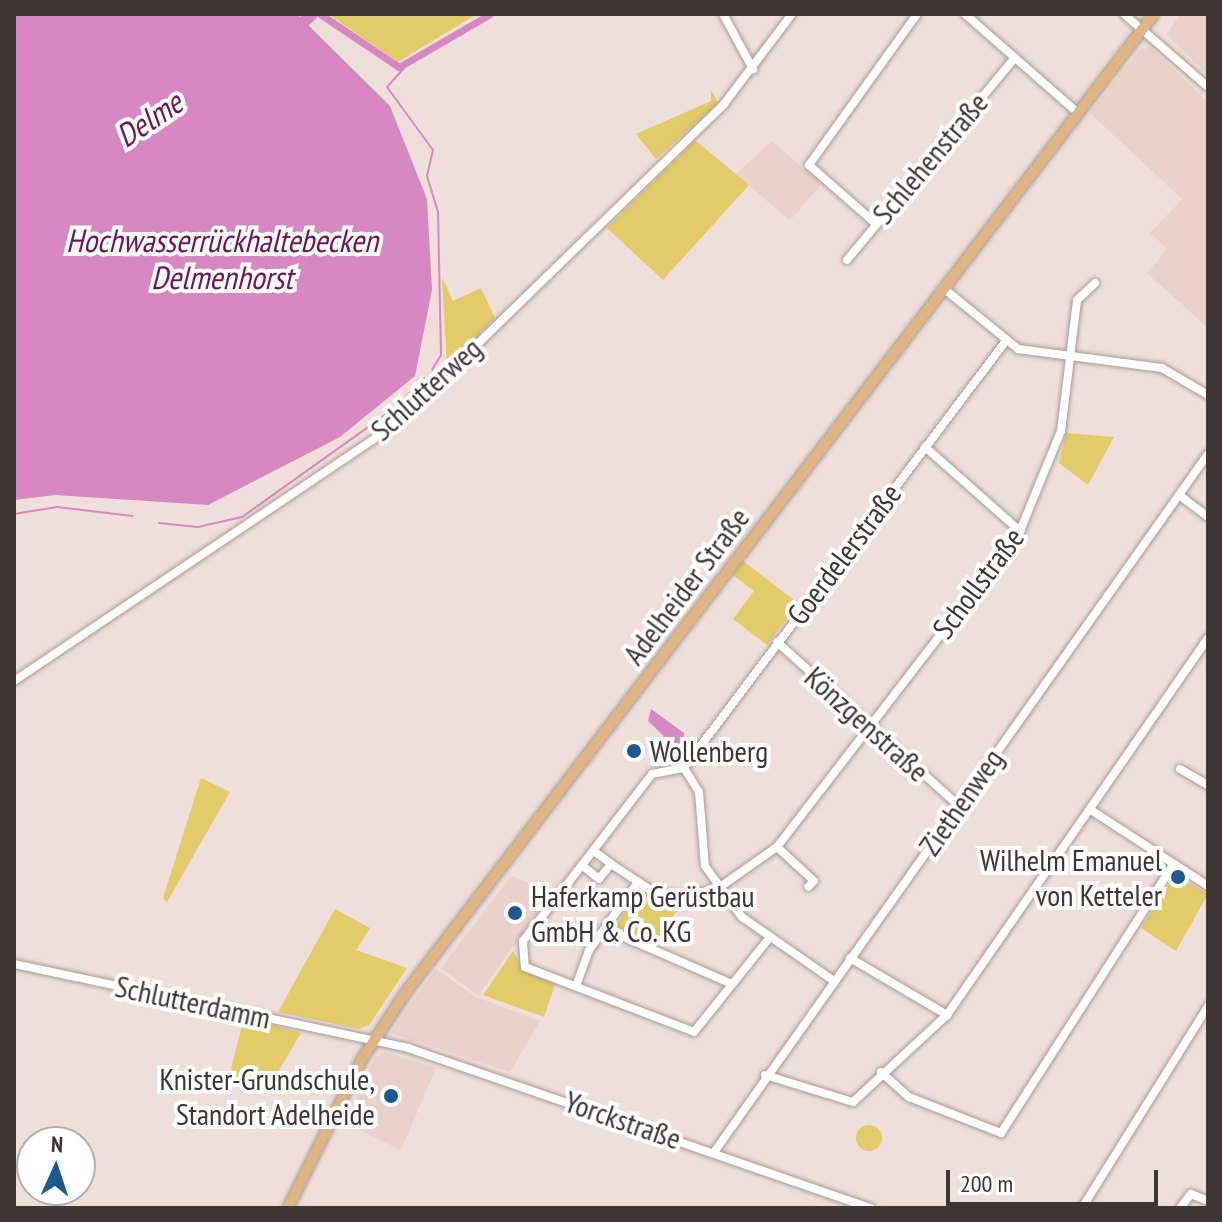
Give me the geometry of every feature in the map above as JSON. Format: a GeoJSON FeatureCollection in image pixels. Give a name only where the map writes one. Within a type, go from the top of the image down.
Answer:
{"type":"FeatureCollection","features":[{"type":"Feature","properties":{"kind":"main road","name":"Adelheider Straße"},"geometry":{"type":"LineString","coordinates":[[288,1208],[372,1040],[946,291],[1077,112],[1154,14]]}},
{"type":"Feature","properties":{"kind":"street"},"geometry":{"type":"LineString","coordinates":[[723,14],[753,69]]}},
{"type":"Feature","properties":{"kind":"street","name":"Schlutterweg"},"geometry":{"type":"LineString","coordinates":[[14,681],[391,428],[753,69],[792,14]]}},
{"type":"Feature","properties":{"kind":"street"},"geometry":{"type":"LineString","coordinates":[[875,223],[809,165],[917,14]]}},
{"type":"Feature","properties":{"kind":"street"},"geometry":{"type":"LineString","coordinates":[[1124,14],[1208,87]]}},
{"type":"Feature","properties":{"kind":"street"},"geometry":{"type":"LineString","coordinates":[[971,16],[1077,112]]}},
{"type":"Feature","properties":{"kind":"street","name":"Schlehenstraße"},"geometry":{"type":"LineString","coordinates":[[847,260],[1015,58]]}},
{"type":"Feature","properties":{"kind":"street","name":"Schollstraße"},"geometry":{"type":"LineString","coordinates":[[720,887],[777,847],[1020,531],[1049,472],[1074,361],[1077,300],[1095,283]]}},
{"type":"Feature","properties":{"kind":"street"},"geometry":{"type":"LineString","coordinates":[[946,291],[1005,342],[1074,361],[1162,368],[1208,395]]}},
{"type":"Feature","properties":{"kind":"street","name":"Goerdelerstraße"},"geometry":{"type":"LineString","coordinates":[[684,768],[1005,342]]}},
{"type":"Feature","properties":{"kind":"street"},"geometry":{"type":"LineString","coordinates":[[925,447],[1020,531]]}},
{"type":"Feature","properties":{"kind":"street","name":"Ziethenweg"},"geometry":{"type":"LineString","coordinates":[[715,1151],[765,1075],[1208,454]]}},
{"type":"Feature","properties":{"kind":"street"},"geometry":{"type":"LineString","coordinates":[[1179,495],[1208,517]]}},
{"type":"Feature","properties":{"kind":"street"},"geometry":{"type":"LineString","coordinates":[[765,1075],[847,1103],[947,1015],[1208,638]]}},
{"type":"Feature","properties":{"kind":"street","name":"Könzgenstraße"},"geometry":{"type":"LineString","coordinates":[[777,642],[958,805]]}},
{"type":"Feature","properties":{"kind":"street"},"geometry":{"type":"LineString","coordinates":[[770,937],[694,1032],[525,967],[519,952],[652,774],[684,768],[699,792],[705,866],[720,887],[770,937],[834,981]]}},
{"type":"Feature","properties":{"kind":"street"},"geometry":{"type":"LineString","coordinates":[[1180,769],[1208,785]]}},
{"type":"Feature","properties":{"kind":"street"},"geometry":{"type":"LineString","coordinates":[[1091,810],[1208,886]]}},
{"type":"Feature","properties":{"kind":"street"},"geometry":{"type":"LineString","coordinates":[[777,847],[811,884],[821,873]]}},
{"type":"Feature","properties":{"kind":"street"},"geometry":{"type":"LineString","coordinates":[[594,851],[636,885],[670,896],[720,887]]}},
{"type":"Feature","properties":{"kind":"street"},"geometry":{"type":"LineString","coordinates":[[582,865],[599,879],[611,864]]}},
{"type":"Feature","properties":{"kind":"street"},"geometry":{"type":"LineString","coordinates":[[881,1072],[909,1097],[1001,1133],[1174,864]]}},
{"type":"Feature","properties":{"kind":"street"},"geometry":{"type":"LineString","coordinates":[[576,986],[606,929],[636,885]]}},
{"type":"Feature","properties":{"kind":"street"},"geometry":{"type":"LineString","coordinates":[[606,929],[732,984]]}},
{"type":"Feature","properties":{"kind":"street"},"geometry":{"type":"LineString","coordinates":[[850,958],[947,1015]]}},
{"type":"Feature","properties":{"kind":"street","name":"Schlutterdamm"},"geometry":{"type":"LineString","coordinates":[[14,964],[372,1040]]}},
{"type":"Feature","properties":{"kind":"street"},"geometry":{"type":"LineString","coordinates":[[1082,1208],[1208,1006]]}},
{"type":"Feature","properties":{"kind":"street","name":"Yorckstraße"},"geometry":{"type":"LineString","coordinates":[[372,1040],[715,1151],[871,1208]]}},
{"type":"Feature","properties":{"kind":"street"},"geometry":{"type":"LineString","coordinates":[[1180,1208],[1191,1194],[1208,1201]]}},
{"type":"Feature","properties":{"kind":"shaded area"},"geometry":{"type":"Polygon","coordinates":[[[328,14],[477,14],[398,62],[328,14]]]}},
{"type":"Feature","properties":{"kind":"shaded area"},"geometry":{"type":"Polygon","coordinates":[[[1181,14],[1208,14],[1208,75],[1166,34],[1181,14]]]}},
{"type":"Feature","properties":{"kind":"shaded area"},"geometry":{"type":"Polygon","coordinates":[[[1150,47],[1208,102],[1208,328],[1147,273],[1167,249],[1150,233],[1182,199],[1090,113],[1141,48],[1150,47]]]}},
{"type":"Feature","properties":{"kind":"shaded area"},"geometry":{"type":"Polygon","coordinates":[[[711,90],[718,103],[656,159],[636,134],[711,101],[711,90]]]}},
{"type":"Feature","properties":{"kind":"shaded area"},"geometry":{"type":"Polygon","coordinates":[[[695,140],[749,185],[663,280],[607,228],[695,140]]]}},
{"type":"Feature","properties":{"kind":"shaded area"},"geometry":{"type":"Polygon","coordinates":[[[772,141],[821,184],[790,221],[736,174],[772,141]]]}},
{"type":"Feature","properties":{"kind":"shaded area"},"geometry":{"type":"Polygon","coordinates":[[[442,277],[453,301],[481,288],[495,318],[447,368],[442,277]]]}},
{"type":"Feature","properties":{"kind":"shaded area"},"geometry":{"type":"Polygon","coordinates":[[[1066,433],[1114,437],[1088,485],[1059,463],[1066,433]]]}},
{"type":"Feature","properties":{"kind":"shaded area"},"geometry":{"type":"Polygon","coordinates":[[[743,561],[798,603],[767,645],[733,619],[754,591],[733,575],[743,561]]]}},
{"type":"Feature","properties":{"kind":"shaded area"},"geometry":{"type":"Polygon","coordinates":[[[201,778],[230,792],[167,902],[163,898],[201,778]]]}},
{"type":"Feature","properties":{"kind":"shaded area"},"geometry":{"type":"Polygon","coordinates":[[[1175,875],[1208,894],[1176,951],[1141,928],[1175,875]]]}},
{"type":"Feature","properties":{"kind":"shaded area"},"geometry":{"type":"Polygon","coordinates":[[[511,876],[552,892],[478,996],[441,968],[511,876]]]}},
{"type":"Feature","properties":{"kind":"shaded area"},"geometry":{"type":"Polygon","coordinates":[[[641,891],[686,898],[655,942],[615,926],[641,891]]]}},
{"type":"Feature","properties":{"kind":"shaded area"},"geometry":{"type":"Polygon","coordinates":[[[335,909],[370,928],[356,950],[407,968],[369,1025],[359,1029],[278,1012],[335,909]]]}},
{"type":"Feature","properties":{"kind":"shaded area"},"geometry":{"type":"Polygon","coordinates":[[[513,951],[523,968],[556,981],[544,1017],[483,995],[513,951]]]}},
{"type":"Feature","properties":{"kind":"shaded area"},"geometry":{"type":"Polygon","coordinates":[[[436,969],[476,997],[540,1021],[510,1072],[390,1033],[436,969]]]}},
{"type":"Feature","properties":{"kind":"shaded area"},"geometry":{"type":"Polygon","coordinates":[[[244,1017],[301,1033],[266,1092],[246,1092],[231,1069],[244,1017]]]}},
{"type":"Feature","properties":{"kind":"shaded area","name":"Knister-Grundschule, Standort Adelheide"},"geometry":{"type":"Polygon","coordinates":[[[385,1052],[436,1068],[401,1150],[345,1123],[374,1059],[385,1052]]]}},
{"type":"Feature","properties":{"kind":"shaded area"},"geometry":{"type":"Polygon","coordinates":[[[869,1125],[878,1129],[882,1138],[878,1147],[869,1151],[860,1147],[856,1138],[860,1129],[869,1125]]]}},
{"type":"Feature","properties":{"kind":"water","name":"Hochwasserrückhaltebecken Delmenhorst"},"geometry":{"type":"Polygon","coordinates":[[[14,14],[297,14],[390,106],[427,199],[432,290],[415,376],[340,437],[208,505],[55,495],[14,500],[14,14]]]}},
{"type":"Feature","properties":{"kind":"water"},"geometry":{"type":"Polygon","coordinates":[[[651,709],[684,733],[684,744],[671,743],[648,721],[651,709]]]}},
{"type":"Feature","properties":{"kind":"waterway","name":"Delme"},"geometry":{"type":"LineString","coordinates":[[295,30],[312,14]]}},
{"type":"Feature","properties":{"kind":"waterway"},"geometry":{"type":"LineString","coordinates":[[320,14],[399,67],[490,14]]}},
{"type":"Feature","properties":{"kind":"waterway"},"geometry":{"type":"LineString","coordinates":[[405,67],[387,87],[433,150],[427,176],[438,212],[441,355],[432,370]]}},
{"type":"Feature","properties":{"kind":"waterway"},"geometry":{"type":"LineString","coordinates":[[159,523],[198,527],[242,517],[395,408],[424,378]]}},
{"type":"Feature","properties":{"kind":"waterway"},"geometry":{"type":"LineString","coordinates":[[14,514],[57,507],[132,516]]}},
{"type":"Feature","properties":{"kind":"place","name":"Wollenberg"},"geometry":{"type":"Point","coordinates":[634,751]}},
{"type":"Feature","properties":{"kind":"place","name":"Wilhelm Emanuel von Ketteler"},"geometry":{"type":"Point","coordinates":[1178,877]}},
{"type":"Feature","properties":{"kind":"place","name":"Haferkamp Gerüstbau GmbH & Co. KG"},"geometry":{"type":"Point","coordinates":[515,913]}},
{"type":"Feature","properties":{"kind":"place","name":"Knister-Grundschule, Standort Adelheide"},"geometry":{"type":"Point","coordinates":[391,1096]}}]}
